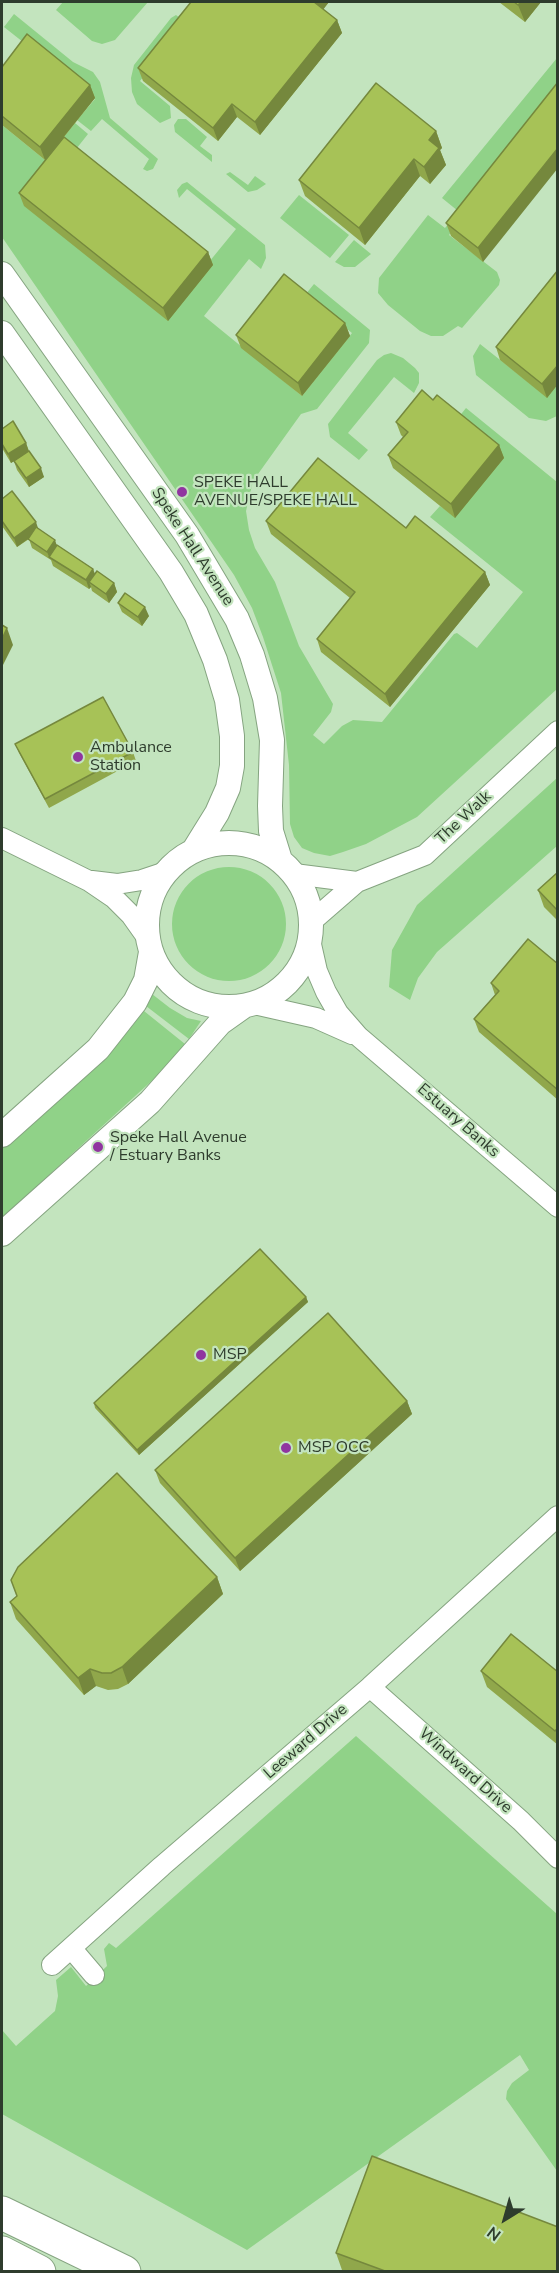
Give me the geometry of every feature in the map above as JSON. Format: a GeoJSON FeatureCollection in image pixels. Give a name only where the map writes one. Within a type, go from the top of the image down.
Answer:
{"type":"FeatureCollection","features":[{"type":"Feature","properties":{"kind":"highway"},"geometry":{"type":"LineString","coordinates":[[3,2218],[124,2271]]}},
{"type":"Feature","properties":{"kind":"highway"},"geometry":{"type":"LineString","coordinates":[[2,2253],[39,2271]]}},
{"type":"Feature","properties":{"kind":"street","name":"Speke Hall Avenue"},"geometry":{"type":"LineString","coordinates":[[2,274],[187,535],[237,619],[252,655],[265,698],[272,740],[271,831],[287,867]]}},
{"type":"Feature","properties":{"kind":"street","name":"Speke Hall Avenue"},"geometry":{"type":"LineString","coordinates":[[2,333],[171,572],[196,614],[215,660],[227,700],[232,736],[232,766],[228,788],[217,813],[194,850]]}},
{"type":"Feature","properties":{"kind":"street","name":"The Walk"},"geometry":{"type":"LineString","coordinates":[[311,931],[357,882],[425,855],[558,730]]}},
{"type":"Feature","properties":{"kind":"street"},"geometry":{"type":"LineString","coordinates":[[2,838],[89,881],[114,898],[131,915],[150,946],[157,965],[172,985],[194,1000],[219,1007],[249,1005]]}},
{"type":"Feature","properties":{"kind":"street"},"geometry":{"type":"LineString","coordinates":[[2,1135],[98,1049],[135,1002],[146,980],[150,946],[147,915],[153,892],[166,872],[179,859],[194,850],[218,843],[241,844],[264,850],[287,867],[306,897],[311,931],[304,959],[292,978],[275,994],[249,1005],[220,1023],[150,1102],[2,1234]]}},
{"type":"Feature","properties":{"kind":"street","name":"The Walk"},"geometry":{"type":"LineString","coordinates":[[287,867],[357,882]]}},
{"type":"Feature","properties":{"kind":"street"},"geometry":{"type":"LineString","coordinates":[[89,881],[117,884],[142,880],[166,872]]}},
{"type":"Feature","properties":{"kind":"street","name":"Estuary Banks"},"geometry":{"type":"LineString","coordinates":[[311,931],[317,971],[326,992],[338,1013],[358,1036],[558,1207]]}},
{"type":"Feature","properties":{"kind":"street","name":"Estuary Banks"},"geometry":{"type":"LineString","coordinates":[[249,1005],[316,1018],[358,1036]]}},
{"type":"Feature","properties":{"kind":"street","name":"Leeward Drive"},"geometry":{"type":"LineString","coordinates":[[52,1965],[162,1866],[370,1687],[558,1516]]}},
{"type":"Feature","properties":{"kind":"street","name":"Windward Drive"},"geometry":{"type":"LineString","coordinates":[[370,1687],[521,1821],[558,1858]]}},
{"type":"Feature","properties":{"kind":"street"},"geometry":{"type":"LineString","coordinates":[[71,1948],[94,1975]]}},
{"type":"Feature","properties":{"kind":"green space"},"geometry":{"type":"Polygon","coordinates":[[[63,2],[148,2],[115,40],[102,44],[92,41],[56,10],[63,2]]]}},
{"type":"Feature","properties":{"kind":"green space"},"geometry":{"type":"Polygon","coordinates":[[[14,14],[73,62],[93,72],[100,82],[110,118],[158,159],[153,169],[147,171],[143,169],[149,159],[102,119],[91,131],[77,120],[95,99],[4,27],[14,14]]]}},
{"type":"Feature","properties":{"kind":"green space"},"geometry":{"type":"Polygon","coordinates":[[[176,15],[180,18],[159,42],[166,49],[140,81],[170,106],[171,118],[160,123],[137,104],[132,92],[131,78],[134,65],[171,18],[176,15]]]}},
{"type":"Feature","properties":{"kind":"green space"},"geometry":{"type":"Polygon","coordinates":[[[557,58],[557,101],[458,211],[442,198],[557,58]]]}},
{"type":"Feature","properties":{"kind":"green space"},"geometry":{"type":"Polygon","coordinates":[[[178,119],[186,119],[207,137],[200,146],[212,155],[212,162],[175,132],[174,125],[178,119]]]}},
{"type":"Feature","properties":{"kind":"green space"},"geometry":{"type":"Polygon","coordinates":[[[75,123],[88,134],[73,153],[209,262],[236,229],[187,189],[179,198],[177,190],[187,182],[265,245],[266,258],[261,269],[249,259],[204,316],[302,396],[352,333],[305,295],[314,284],[370,330],[369,343],[317,409],[301,414],[253,481],[246,511],[255,548],[275,582],[299,646],[333,704],[331,712],[313,735],[324,744],[342,726],[353,720],[382,722],[454,634],[457,633],[477,648],[523,592],[430,517],[440,506],[456,517],[458,418],[466,408],[557,482],[557,689],[417,817],[366,844],[330,856],[302,848],[294,837],[290,824],[289,765],[281,693],[252,608],[234,575],[2,237],[2,125],[45,160],[75,123]]]}},
{"type":"Feature","properties":{"kind":"green space"},"geometry":{"type":"Polygon","coordinates":[[[230,172],[248,185],[255,176],[266,184],[257,190],[248,192],[226,174],[230,172]]]}},
{"type":"Feature","properties":{"kind":"green space"},"geometry":{"type":"Polygon","coordinates":[[[299,195],[349,235],[330,258],[280,218],[299,195]]]}},
{"type":"Feature","properties":{"kind":"green space"},"geometry":{"type":"Polygon","coordinates":[[[428,215],[445,228],[453,218],[459,222],[449,235],[497,272],[500,280],[499,285],[462,328],[458,326],[443,336],[431,336],[420,331],[388,305],[378,293],[379,278],[428,215]]]}},
{"type":"Feature","properties":{"kind":"green space"},"geometry":{"type":"Polygon","coordinates":[[[354,240],[371,254],[355,267],[344,267],[335,262],[354,240]]]}},
{"type":"Feature","properties":{"kind":"green space"},"geometry":{"type":"Polygon","coordinates":[[[480,344],[547,397],[557,384],[557,416],[546,421],[529,418],[476,375],[473,356],[480,344]]]}},
{"type":"Feature","properties":{"kind":"green space"},"geometry":{"type":"Polygon","coordinates":[[[391,353],[403,358],[415,368],[419,373],[419,383],[414,393],[394,377],[348,433],[368,450],[359,460],[330,437],[328,424],[377,360],[391,353]]]}},
{"type":"Feature","properties":{"kind":"green space"},"geometry":{"type":"Polygon","coordinates":[[[557,778],[557,846],[437,952],[418,978],[410,1000],[389,987],[392,950],[417,905],[557,778]]]}},
{"type":"Feature","properties":{"kind":"green space"},"geometry":{"type":"Polygon","coordinates":[[[229,867],[251,871],[261,876],[277,892],[282,902],[286,924],[282,946],[277,956],[261,972],[251,977],[229,981],[207,977],[197,972],[181,956],[176,946],[172,924],[176,902],[181,892],[197,876],[207,871],[229,867]]]}},
{"type":"Feature","properties":{"kind":"green space"},"geometry":{"type":"Polygon","coordinates":[[[152,994],[187,1018],[201,1021],[189,1039],[146,1006],[152,994]]]}},
{"type":"Feature","properties":{"kind":"green space"},"geometry":{"type":"Polygon","coordinates":[[[144,1011],[185,1044],[157,1076],[2,1218],[2,1146],[132,1026],[144,1011]]]}},
{"type":"Feature","properties":{"kind":"green space"},"geometry":{"type":"Polygon","coordinates":[[[356,1736],[557,1914],[557,2171],[506,2099],[507,2091],[512,2083],[529,2070],[520,2055],[247,2250],[2,2114],[2,2030],[16,2046],[55,2011],[58,1996],[56,1980],[71,1967],[86,1986],[107,1966],[104,1949],[109,1943],[116,1948],[356,1736]]]}},
{"type":"Feature","properties":{"kind":"building"},"geometry":{"type":"Polygon","coordinates":[[[191,2],[314,2],[337,20],[255,122],[232,104],[213,128],[138,68],[191,2]]]}},
{"type":"Feature","properties":{"kind":"building"},"geometry":{"type":"Polygon","coordinates":[[[27,34],[90,85],[40,147],[2,116],[2,67],[27,34]]]}},
{"type":"Feature","properties":{"kind":"building"},"geometry":{"type":"Polygon","coordinates":[[[558,82],[558,148],[478,248],[446,223],[558,82]]]}},
{"type":"Feature","properties":{"kind":"building"},"geometry":{"type":"Polygon","coordinates":[[[376,83],[436,131],[429,140],[439,148],[424,167],[414,159],[359,228],[299,180],[376,83]]]}},
{"type":"Feature","properties":{"kind":"building"},"geometry":{"type":"Polygon","coordinates":[[[64,137],[208,252],[163,308],[19,193],[64,137]]]}},
{"type":"Feature","properties":{"kind":"building"},"geometry":{"type":"Polygon","coordinates":[[[558,270],[558,365],[542,384],[496,347],[558,270]]]}},
{"type":"Feature","properties":{"kind":"building"},"geometry":{"type":"Polygon","coordinates":[[[284,274],[345,323],[298,383],[236,335],[284,274]]]}},
{"type":"Feature","properties":{"kind":"building"},"geometry":{"type":"Polygon","coordinates":[[[422,390],[433,400],[437,395],[499,445],[451,504],[388,455],[408,432],[396,422],[422,390]]]}},
{"type":"Feature","properties":{"kind":"building"},"geometry":{"type":"Polygon","coordinates":[[[13,421],[26,443],[8,454],[2,444],[2,429],[13,421]]]}},
{"type":"Feature","properties":{"kind":"building"},"geometry":{"type":"Polygon","coordinates":[[[29,451],[41,468],[26,478],[14,461],[29,451]]]}},
{"type":"Feature","properties":{"kind":"building"},"geometry":{"type":"Polygon","coordinates":[[[318,458],[406,528],[415,516],[485,572],[385,694],[317,639],[355,592],[266,521],[318,458]]]}},
{"type":"Feature","properties":{"kind":"building"},"geometry":{"type":"Polygon","coordinates":[[[12,491],[36,522],[14,538],[2,521],[2,499],[12,491]]]}},
{"type":"Feature","properties":{"kind":"building"},"geometry":{"type":"Polygon","coordinates":[[[36,527],[55,540],[47,552],[28,539],[36,527]]]}},
{"type":"Feature","properties":{"kind":"building"},"geometry":{"type":"Polygon","coordinates":[[[57,545],[93,569],[86,580],[49,557],[57,545]]]}},
{"type":"Feature","properties":{"kind":"building"},"geometry":{"type":"Polygon","coordinates":[[[97,571],[114,583],[106,594],[89,582],[97,571]]]}},
{"type":"Feature","properties":{"kind":"building"},"geometry":{"type":"Polygon","coordinates":[[[125,593],[145,607],[138,617],[118,603],[125,593]]]}},
{"type":"Feature","properties":{"kind":"building"},"geometry":{"type":"Polygon","coordinates":[[[2,625],[7,628],[2,639],[2,625]]]}},
{"type":"Feature","properties":{"kind":"building","name":"Ambulance Station"},"geometry":{"type":"Polygon","coordinates":[[[103,697],[133,752],[45,799],[15,744],[103,697]]]}},
{"type":"Feature","properties":{"kind":"building"},"geometry":{"type":"Polygon","coordinates":[[[558,872],[558,911],[538,890],[558,872]]]}},
{"type":"Feature","properties":{"kind":"building"},"geometry":{"type":"Polygon","coordinates":[[[528,939],[558,964],[558,1090],[474,1019],[499,991],[491,983],[528,939]]]}},
{"type":"Feature","properties":{"kind":"building","name":"MSP"},"geometry":{"type":"Polygon","coordinates":[[[260,1249],[306,1297],[137,1450],[94,1403],[260,1249]]]}},
{"type":"Feature","properties":{"kind":"building","name":"MSP OCC"},"geometry":{"type":"Polygon","coordinates":[[[328,1313],[407,1401],[235,1558],[155,1470],[328,1313]]]}},
{"type":"Feature","properties":{"kind":"building"},"geometry":{"type":"Polygon","coordinates":[[[117,1473],[217,1577],[122,1667],[111,1673],[90,1669],[78,1678],[10,1602],[17,1596],[11,1580],[18,1567],[117,1473]]]}},
{"type":"Feature","properties":{"kind":"building"},"geometry":{"type":"Polygon","coordinates":[[[511,1634],[558,1672],[558,1728],[555,1731],[481,1671],[511,1634]]]}},
{"type":"Feature","properties":{"kind":"building"},"geometry":{"type":"Polygon","coordinates":[[[372,2156],[558,2227],[558,2271],[385,2271],[336,2253],[372,2156]]]}},
{"type":"Feature","properties":{"kind":"place","name":"SPEKE HALL AVENUE/SPEKE HALL"},"geometry":{"type":"Point","coordinates":[182,492]}},
{"type":"Feature","properties":{"kind":"place","name":"Ambulance Station"},"geometry":{"type":"Point","coordinates":[78,757]}},
{"type":"Feature","properties":{"kind":"place","name":"Speke Hall Avenue / Estuary Banks"},"geometry":{"type":"Point","coordinates":[98,1147]}},
{"type":"Feature","properties":{"kind":"place","name":"MSP"},"geometry":{"type":"Point","coordinates":[201,1355]}},
{"type":"Feature","properties":{"kind":"place","name":"MSP OCC"},"geometry":{"type":"Point","coordinates":[286,1448]}}]}
